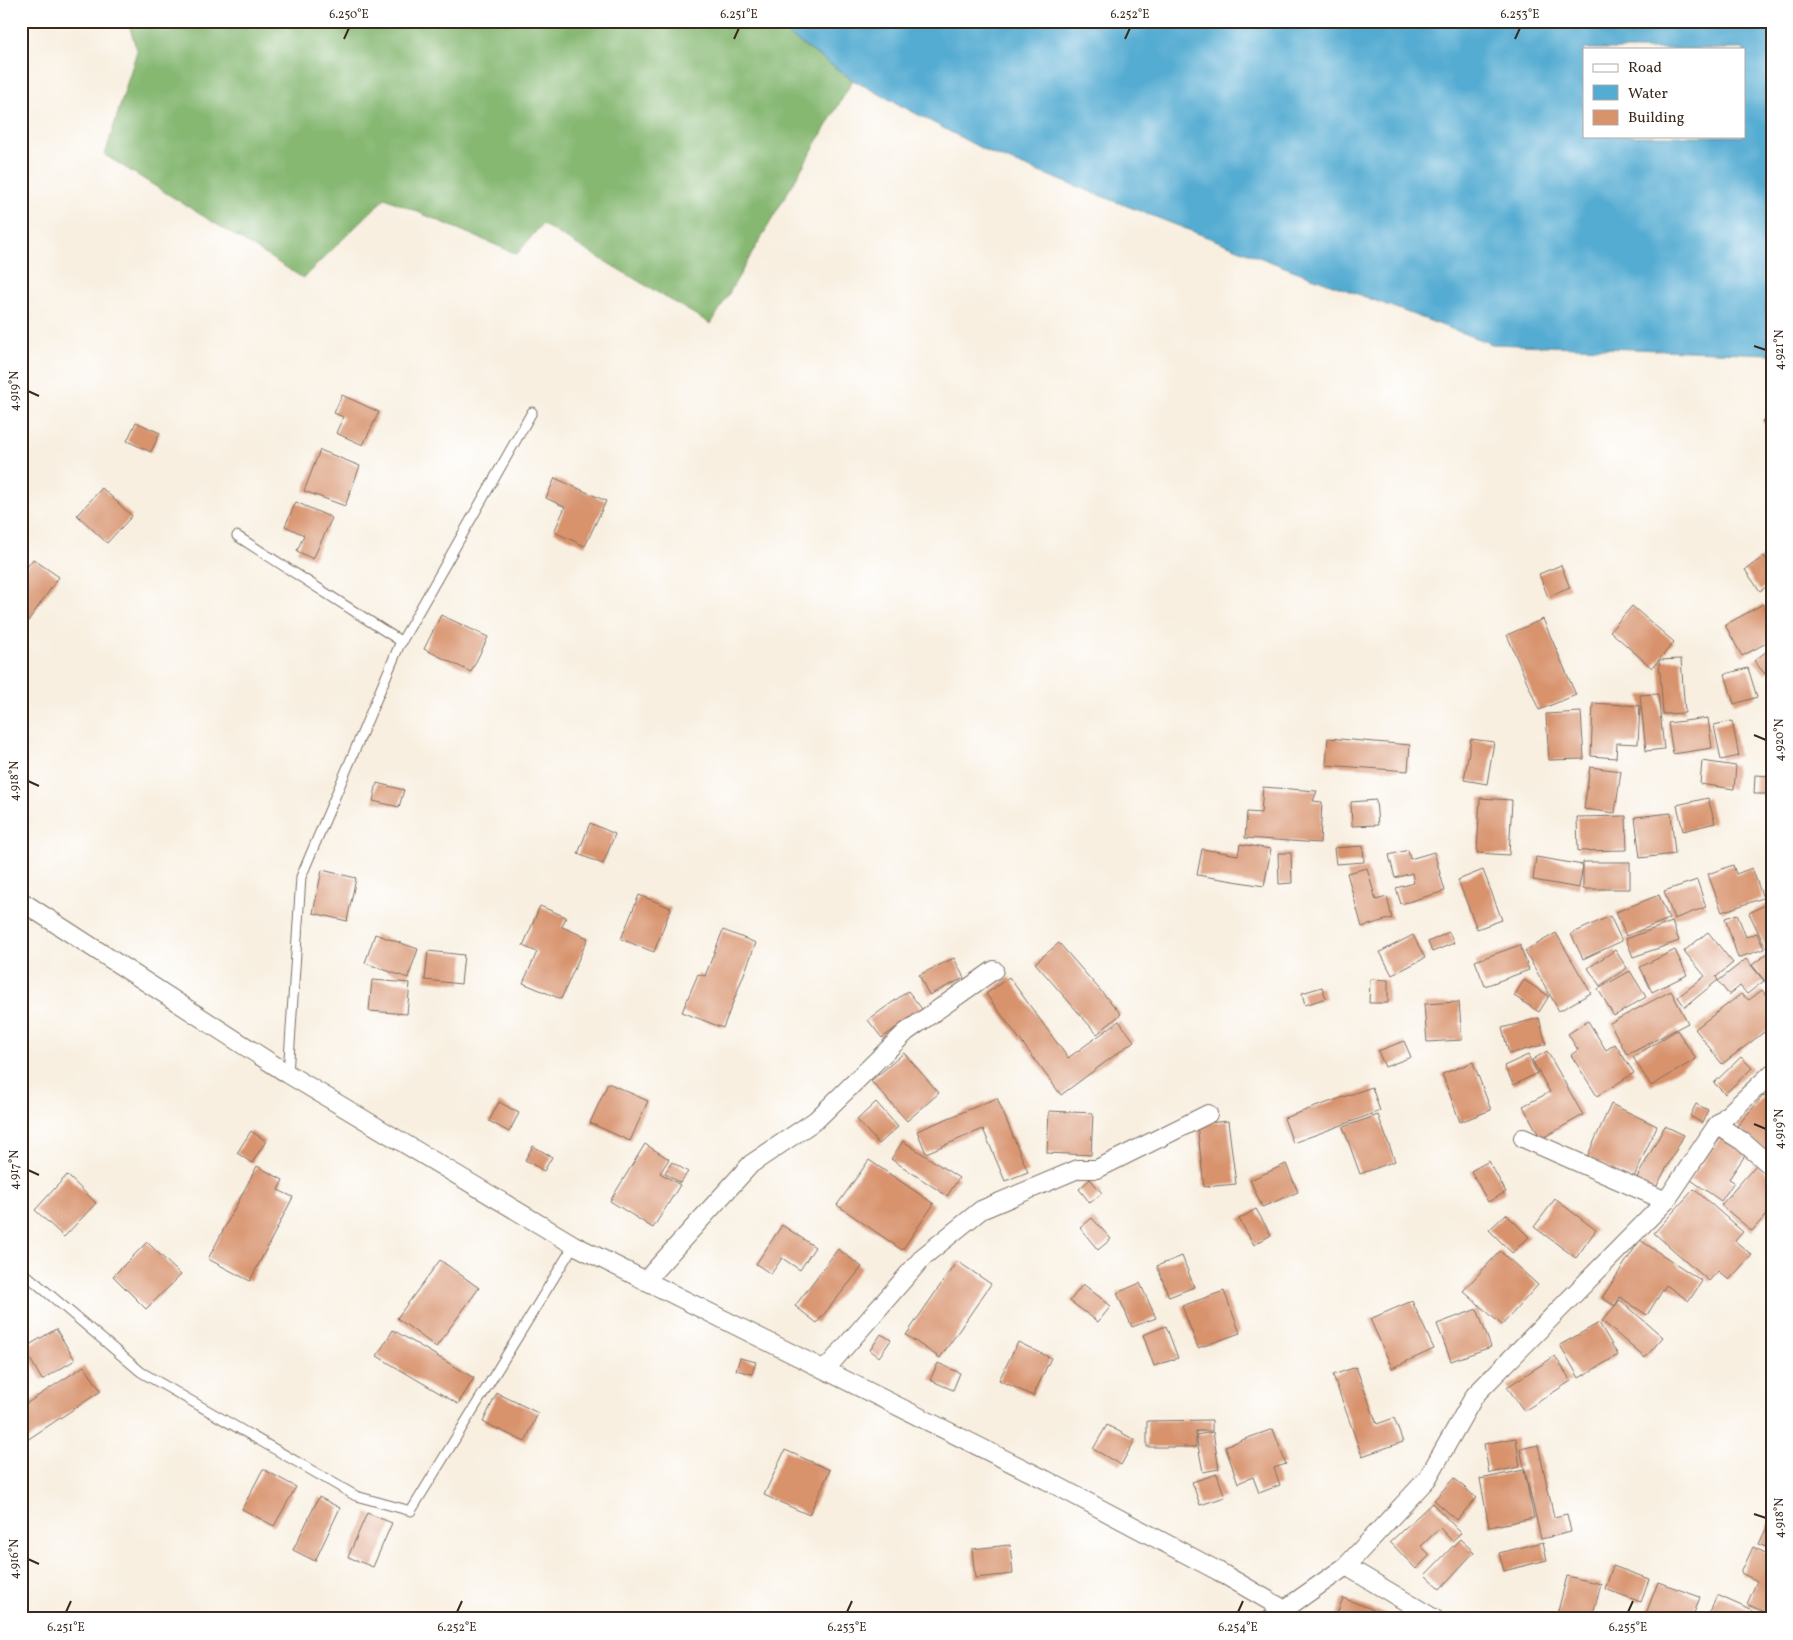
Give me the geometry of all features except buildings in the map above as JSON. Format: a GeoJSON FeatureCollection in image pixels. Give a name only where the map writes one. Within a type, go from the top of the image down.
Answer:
{"type":"FeatureCollection","features":[{"type":"Feature","properties":{"kind":"street"},"geometry":{"type":"LineString","coordinates":[[21,901],[288,1074],[574,1245],[1046,1480],[1218,1571],[1281,1616],[1346,1566],[1427,1479],[1475,1395],[1666,1200],[1717,1125],[1772,1073]]}},
{"type":"Feature","properties":{"kind":"street"},"geometry":{"type":"LineString","coordinates":[[645,1281],[751,1164],[816,1120],[906,1032],[994,970]]}},
{"type":"Feature","properties":{"kind":"street"},"geometry":{"type":"LineString","coordinates":[[825,1370],[924,1256],[981,1210],[1078,1169],[1097,1169],[1208,1114]]}},
{"type":"Feature","properties":{"kind":"street"},"geometry":{"type":"LineString","coordinates":[[1717,1125],[1742,1141],[1772,1167]]}},
{"type":"Feature","properties":{"kind":"street"},"geometry":{"type":"LineString","coordinates":[[1523,1138],[1666,1200]]}},
{"type":"Feature","properties":{"kind":"street"},"geometry":{"type":"LineString","coordinates":[[1346,1566],[1436,1619]]}},
{"type":"Feature","properties":{"kind":"lane"},"geometry":{"type":"LineString","coordinates":[[288,1074],[301,877],[402,642],[532,412]]}},
{"type":"Feature","properties":{"kind":"lane"},"geometry":{"type":"LineString","coordinates":[[237,536],[402,642]]}},
{"type":"Feature","properties":{"kind":"lane"},"geometry":{"type":"LineString","coordinates":[[29,1277],[141,1372],[356,1496],[411,1511],[574,1245]]}},
{"type":"Feature","properties":{"kind":"green space"},"geometry":{"type":"Polygon","coordinates":[[[128,21],[769,21],[853,80],[711,324],[542,224],[517,254],[385,198],[303,278],[105,155],[137,51],[128,21]]]}},
{"type":"Feature","properties":{"kind":"water"},"geometry":{"type":"Polygon","coordinates":[[[769,21],[1772,21],[1772,354],[1492,344],[1282,266],[990,153],[853,80],[769,21]]]}}]}
